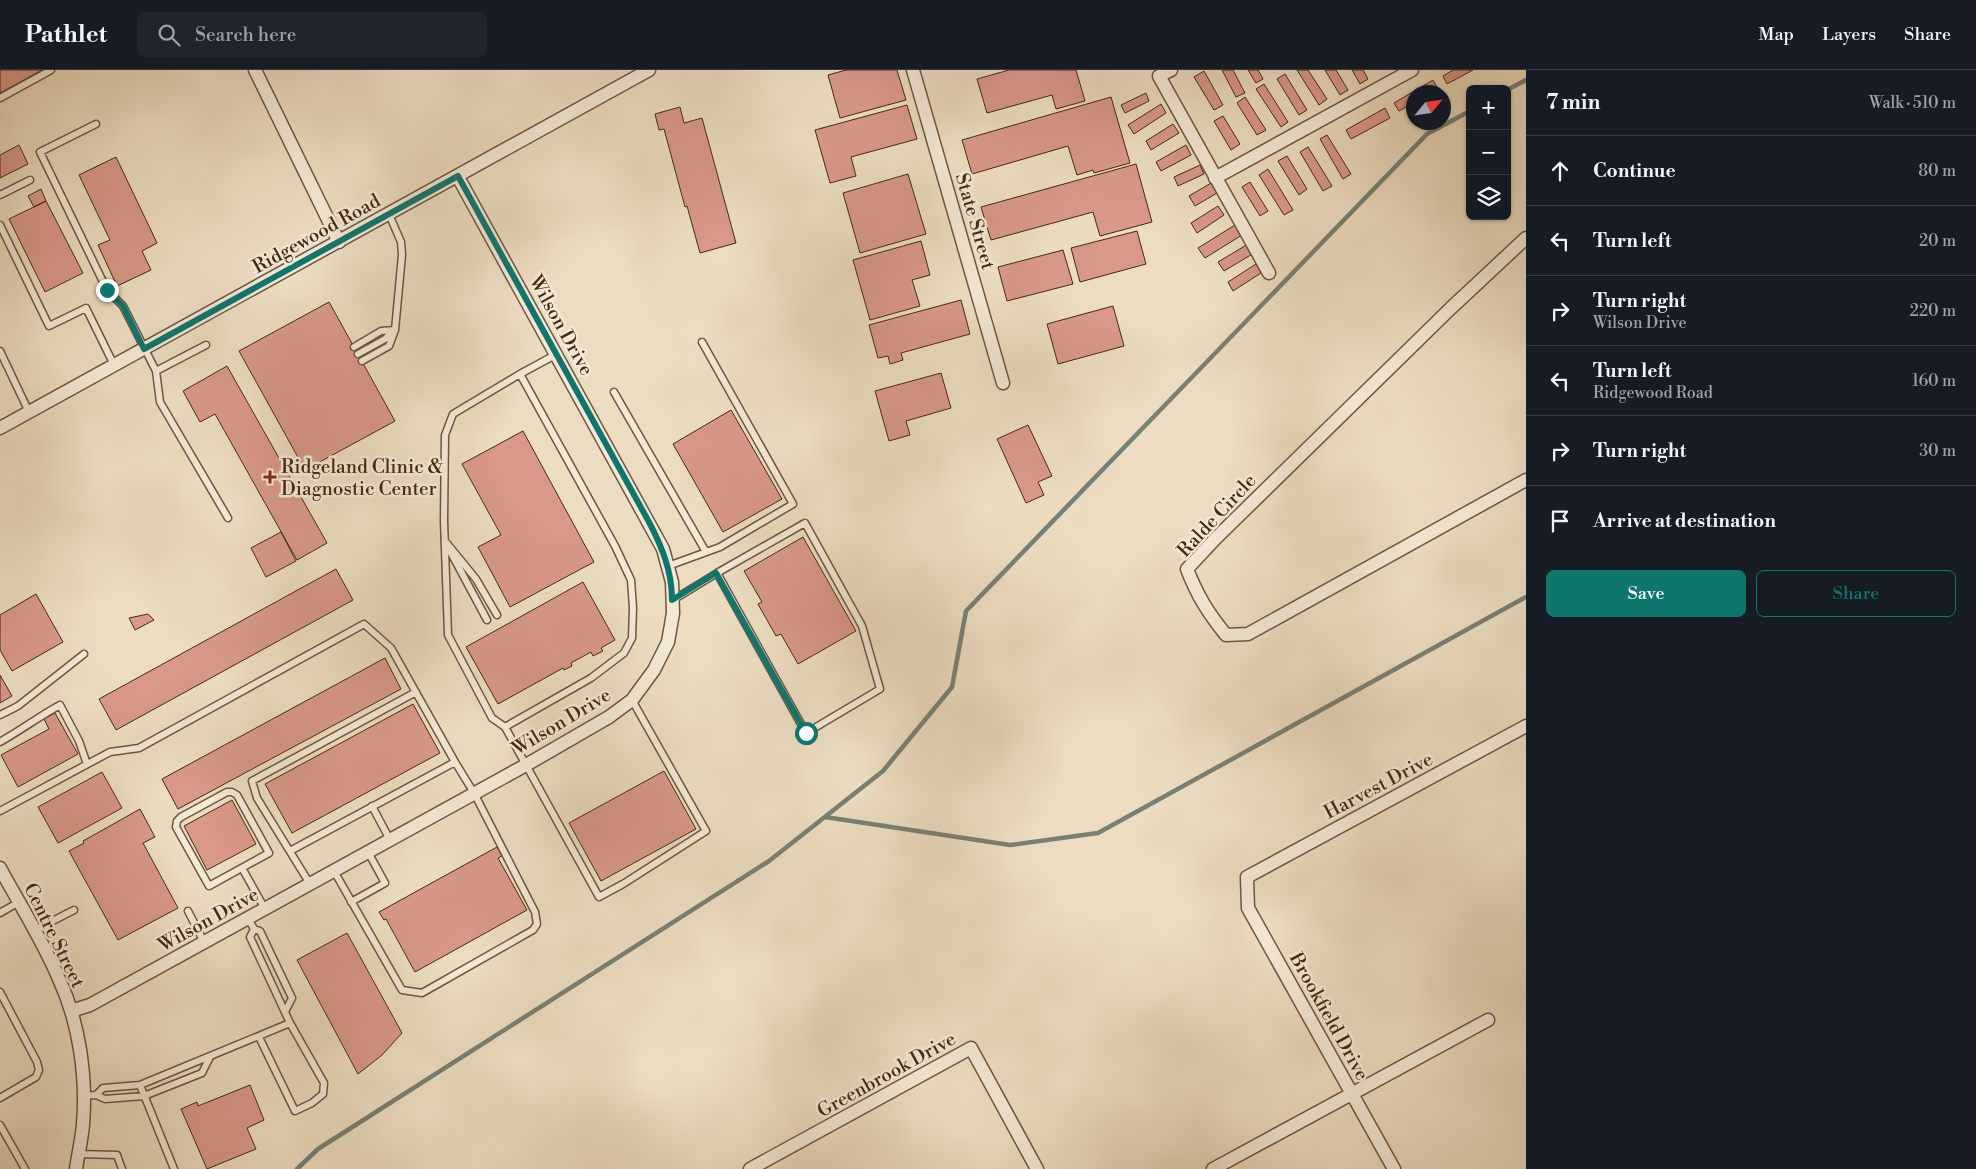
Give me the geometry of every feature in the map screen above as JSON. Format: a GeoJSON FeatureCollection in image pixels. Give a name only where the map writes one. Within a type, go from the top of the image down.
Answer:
{"type":"FeatureCollection","features":[{"type":"Feature","properties":{"kind":"street"},"geometry":{"type":"LineString","coordinates":[[255,70],[339,242]]}},
{"type":"Feature","properties":{"kind":"street","name":"Ridgewood Road"},"geometry":{"type":"LineString","coordinates":[[0,428],[649,70]]}},
{"type":"Feature","properties":{"kind":"street","name":"State Street"},"geometry":{"type":"LineString","coordinates":[[913,70],[1003,383]]}},
{"type":"Feature","properties":{"kind":"street"},"geometry":{"type":"LineString","coordinates":[[1171,70],[1159,76],[1269,273]]}},
{"type":"Feature","properties":{"kind":"street"},"geometry":{"type":"LineString","coordinates":[[1215,178],[1412,70]]}},
{"type":"Feature","properties":{"kind":"street","name":"Wilson Drive"},"geometry":{"type":"LineString","coordinates":[[70,1011],[90,1005],[204,942],[251,924],[265,909],[609,717],[632,700],[654,670],[668,642],[672,613],[672,582],[663,549],[458,176]]}},
{"type":"Feature","properties":{"kind":"street","name":"Ralde Circle"},"geometry":{"type":"LineString","coordinates":[[1526,238],[1451,308],[1216,538],[1187,569],[1197,595],[1226,635],[1248,634],[1526,480]]}},
{"type":"Feature","properties":{"kind":"street","name":"Harvest Drive"},"geometry":{"type":"LineString","coordinates":[[1248,877],[1526,726]]}},
{"type":"Feature","properties":{"kind":"street","name":"Centre Street"},"geometry":{"type":"LineString","coordinates":[[0,868],[35,930],[60,980],[70,1011],[81,1058],[83,1096],[83,1124],[76,1169]]}},
{"type":"Feature","properties":{"kind":"street","name":"Brookfield Drive"},"geometry":{"type":"LineString","coordinates":[[1248,877],[1248,908],[1394,1169]]}},
{"type":"Feature","properties":{"kind":"street"},"geometry":{"type":"LineString","coordinates":[[1213,1169],[1488,1020]]}},
{"type":"Feature","properties":{"kind":"street","name":"Greenbrook Drive"},"geometry":{"type":"LineString","coordinates":[[750,1169],[971,1048],[1037,1169]]}},
{"type":"Feature","properties":{"kind":"lane"},"geometry":{"type":"LineString","coordinates":[[0,98],[51,70]]}},
{"type":"Feature","properties":{"kind":"lane"},"geometry":{"type":"LineString","coordinates":[[96,124],[40,152],[107,290],[123,306],[156,371],[160,402],[228,518]]}},
{"type":"Feature","properties":{"kind":"lane"},"geometry":{"type":"LineString","coordinates":[[0,195],[30,180]]}},
{"type":"Feature","properties":{"kind":"lane"},"geometry":{"type":"LineString","coordinates":[[362,361],[389,346],[395,330],[402,255],[401,242],[389,214]]}},
{"type":"Feature","properties":{"kind":"lane"},"geometry":{"type":"LineString","coordinates":[[0,225],[49,326],[86,308],[114,365]]}},
{"type":"Feature","properties":{"kind":"lane"},"geometry":{"type":"LineString","coordinates":[[354,347],[381,332],[395,330]]}},
{"type":"Feature","properties":{"kind":"lane"},"geometry":{"type":"LineString","coordinates":[[358,354],[385,339],[395,330]]}},
{"type":"Feature","properties":{"kind":"lane"},"geometry":{"type":"LineString","coordinates":[[668,566],[720,547],[793,504],[702,342]]}},
{"type":"Feature","properties":{"kind":"lane"},"geometry":{"type":"LineString","coordinates":[[156,371],[206,344]]}},
{"type":"Feature","properties":{"kind":"lane"},"geometry":{"type":"LineString","coordinates":[[0,351],[29,412]]}},
{"type":"Feature","properties":{"kind":"lane"},"geometry":{"type":"LineString","coordinates":[[557,354],[453,414],[445,435],[445,541],[448,635],[492,718],[505,727],[599,897],[623,884],[706,831],[632,700]]}},
{"type":"Feature","properties":{"kind":"lane"},"geometry":{"type":"LineString","coordinates":[[505,727],[591,678],[624,653],[632,638],[633,608],[630,580],[615,546],[520,374]]}},
{"type":"Feature","properties":{"kind":"lane"},"geometry":{"type":"LineString","coordinates":[[614,392],[706,552]]}},
{"type":"Feature","properties":{"kind":"lane"},"geometry":{"type":"LineString","coordinates":[[672,600],[716,573],[805,523],[862,626],[880,689],[806,733],[716,573]]}},
{"type":"Feature","properties":{"kind":"lane"},"geometry":{"type":"LineString","coordinates":[[445,541],[476,579],[497,615]]}},
{"type":"Feature","properties":{"kind":"lane"},"geometry":{"type":"LineString","coordinates":[[445,541],[487,620]]}},
{"type":"Feature","properties":{"kind":"lane"},"geometry":{"type":"LineString","coordinates":[[0,802],[2,810],[110,752],[139,748],[364,624],[391,648],[474,793],[535,912],[537,924],[533,930],[422,993],[402,990],[334,870]]}},
{"type":"Feature","properties":{"kind":"lane"},"geometry":{"type":"LineString","coordinates":[[0,716],[18,706],[84,654]]}},
{"type":"Feature","properties":{"kind":"lane"},"geometry":{"type":"LineString","coordinates":[[310,884],[257,798],[252,780],[416,692]]}},
{"type":"Feature","properties":{"kind":"lane"},"geometry":{"type":"LineString","coordinates":[[0,742],[32,724],[42,715],[60,704],[79,741],[87,764]]}},
{"type":"Feature","properties":{"kind":"lane"},"geometry":{"type":"LineString","coordinates":[[290,851],[455,762]]}},
{"type":"Feature","properties":{"kind":"lane"},"geometry":{"type":"LineString","coordinates":[[227,792],[237,795],[269,853],[242,868],[209,886],[176,827],[177,821],[227,792]]}},
{"type":"Feature","properties":{"kind":"lane"},"geometry":{"type":"LineString","coordinates":[[372,806],[390,840]]}},
{"type":"Feature","properties":{"kind":"lane"},"geometry":{"type":"LineString","coordinates":[[351,902],[385,883],[368,852]]}},
{"type":"Feature","properties":{"kind":"lane"},"geometry":{"type":"LineString","coordinates":[[242,868],[265,909]]}},
{"type":"Feature","properties":{"kind":"lane"},"geometry":{"type":"LineString","coordinates":[[0,913],[19,902]]}},
{"type":"Feature","properties":{"kind":"lane"},"geometry":{"type":"LineString","coordinates":[[35,930],[74,910]]}},
{"type":"Feature","properties":{"kind":"lane"},"geometry":{"type":"LineString","coordinates":[[188,911],[204,942]]}},
{"type":"Feature","properties":{"kind":"lane"},"geometry":{"type":"LineString","coordinates":[[251,924],[260,931],[292,998],[285,1012]]}},
{"type":"Feature","properties":{"kind":"lane"},"geometry":{"type":"LineString","coordinates":[[251,924],[250,937],[290,1023],[324,1083],[323,1094],[312,1103],[295,1111],[259,1037]]}},
{"type":"Feature","properties":{"kind":"lane"},"geometry":{"type":"LineString","coordinates":[[265,970],[276,965]]}},
{"type":"Feature","properties":{"kind":"lane"},"geometry":{"type":"LineString","coordinates":[[0,992],[37,1062],[39,1070],[36,1077],[0,1098]]}},
{"type":"Feature","properties":{"kind":"lane"},"geometry":{"type":"LineString","coordinates":[[96,1095],[103,1088],[140,1085],[290,1023]]}},
{"type":"Feature","properties":{"kind":"lane"},"geometry":{"type":"LineString","coordinates":[[83,1096],[96,1095],[105,1099],[144,1096],[202,1073],[210,1057]]}},
{"type":"Feature","properties":{"kind":"lane"},"geometry":{"type":"LineString","coordinates":[[140,1085],[174,1169]]}},
{"type":"Feature","properties":{"kind":"lane"},"geometry":{"type":"LineString","coordinates":[[0,1125],[25,1169]]}},
{"type":"Feature","properties":{"kind":"lane"},"geometry":{"type":"LineString","coordinates":[[78,1154],[116,1155],[122,1169]]}},
{"type":"Feature","properties":{"kind":"building"},"geometry":{"type":"Polygon","coordinates":[[[0,70],[42,70],[0,93],[0,70]]]}},
{"type":"Feature","properties":{"kind":"building"},"geometry":{"type":"Polygon","coordinates":[[[846,70],[897,70],[906,100],[840,118],[828,75],[846,70]]]}},
{"type":"Feature","properties":{"kind":"building"},"geometry":{"type":"Polygon","coordinates":[[[1009,70],[1076,70],[1085,101],[1056,109],[1052,95],[987,113],[977,79],[1009,70]]]}},
{"type":"Feature","properties":{"kind":"building"},"geometry":{"type":"Polygon","coordinates":[[[1222,70],[1233,70],[1245,93],[1236,97],[1222,70]]]}},
{"type":"Feature","properties":{"kind":"building"},"geometry":{"type":"Polygon","coordinates":[[[1248,70],[1258,70],[1263,79],[1256,83],[1248,70]]]}},
{"type":"Feature","properties":{"kind":"building"},"geometry":{"type":"Polygon","coordinates":[[[1297,70],[1308,70],[1327,99],[1319,105],[1297,70]]]}},
{"type":"Feature","properties":{"kind":"building"},"geometry":{"type":"Polygon","coordinates":[[[1325,70],[1336,70],[1348,90],[1340,95],[1325,70]]]}},
{"type":"Feature","properties":{"kind":"building"},"geometry":{"type":"Polygon","coordinates":[[[1352,70],[1363,70],[1368,79],[1360,84],[1352,70]]]}},
{"type":"Feature","properties":{"kind":"building"},"geometry":{"type":"Polygon","coordinates":[[[1453,70],[1473,70],[1447,84],[1443,76],[1453,70]]]}},
{"type":"Feature","properties":{"kind":"building"},"geometry":{"type":"Polygon","coordinates":[[[1204,71],[1223,105],[1214,110],[1194,77],[1204,71]]]}},
{"type":"Feature","properties":{"kind":"building"},"geometry":{"type":"Polygon","coordinates":[[[1285,74],[1307,110],[1299,115],[1277,79],[1285,74]]]}},
{"type":"Feature","properties":{"kind":"building"},"geometry":{"type":"Polygon","coordinates":[[[1433,80],[1436,85],[1425,85],[1433,80]]]}},
{"type":"Feature","properties":{"kind":"building"},"geometry":{"type":"Polygon","coordinates":[[[1264,84],[1288,122],[1281,127],[1256,89],[1264,84]]]}},
{"type":"Feature","properties":{"kind":"building"},"geometry":{"type":"Polygon","coordinates":[[[1146,93],[1149,101],[1125,113],[1121,105],[1146,93]]]}},
{"type":"Feature","properties":{"kind":"building"},"geometry":{"type":"Polygon","coordinates":[[[1406,96],[1406,107],[1399,111],[1394,103],[1406,96]]]}},
{"type":"Feature","properties":{"kind":"building"},"geometry":{"type":"Polygon","coordinates":[[[1111,97],[1130,163],[1094,173],[1093,170],[1077,175],[1068,146],[972,174],[962,140],[1111,97]]]}},
{"type":"Feature","properties":{"kind":"building"},"geometry":{"type":"Polygon","coordinates":[[[1245,97],[1266,130],[1257,135],[1237,103],[1245,97]]]}},
{"type":"Feature","properties":{"kind":"building"},"geometry":{"type":"Polygon","coordinates":[[[1161,104],[1166,113],[1134,134],[1128,125],[1161,104]]]}},
{"type":"Feature","properties":{"kind":"building"},"geometry":{"type":"Polygon","coordinates":[[[907,105],[917,139],[851,157],[856,176],[830,183],[815,130],[907,105]]]}},
{"type":"Feature","properties":{"kind":"building"},"geometry":{"type":"Polygon","coordinates":[[[680,107],[684,123],[702,118],[736,243],[700,253],[687,206],[685,207],[664,129],[659,130],[655,114],[680,107]]]}},
{"type":"Feature","properties":{"kind":"building"},"geometry":{"type":"Polygon","coordinates":[[[1385,108],[1390,118],[1351,139],[1346,130],[1385,108]]]}},
{"type":"Feature","properties":{"kind":"building"},"geometry":{"type":"Polygon","coordinates":[[[1223,116],[1240,144],[1231,150],[1214,121],[1223,116]]]}},
{"type":"Feature","properties":{"kind":"building"},"geometry":{"type":"Polygon","coordinates":[[[1173,124],[1179,133],[1151,150],[1146,141],[1173,124]]]}},
{"type":"Feature","properties":{"kind":"building"},"geometry":{"type":"Polygon","coordinates":[[[1327,135],[1351,174],[1343,179],[1320,139],[1327,135]]]}},
{"type":"Feature","properties":{"kind":"building"},"geometry":{"type":"Polygon","coordinates":[[[19,145],[28,164],[0,178],[0,155],[19,145]]]}},
{"type":"Feature","properties":{"kind":"building"},"geometry":{"type":"Polygon","coordinates":[[[1186,145],[1191,155],[1161,171],[1156,162],[1186,145]]]}},
{"type":"Feature","properties":{"kind":"building"},"geometry":{"type":"Polygon","coordinates":[[[1308,147],[1332,186],[1323,191],[1300,152],[1308,147]]]}},
{"type":"Feature","properties":{"kind":"building"},"geometry":{"type":"Polygon","coordinates":[[[1287,156],[1307,189],[1299,195],[1278,161],[1287,156]]]}},
{"type":"Feature","properties":{"kind":"building"},"geometry":{"type":"Polygon","coordinates":[[[116,157],[157,243],[142,251],[151,270],[117,286],[98,245],[110,240],[79,175],[116,157]]]}},
{"type":"Feature","properties":{"kind":"building"},"geometry":{"type":"Polygon","coordinates":[[[1136,164],[1152,222],[1100,236],[1093,212],[991,240],[981,207],[1136,164]]]}},
{"type":"Feature","properties":{"kind":"building"},"geometry":{"type":"Polygon","coordinates":[[[1200,165],[1204,174],[1178,186],[1174,177],[1200,165]]]}},
{"type":"Feature","properties":{"kind":"building"},"geometry":{"type":"Polygon","coordinates":[[[1268,169],[1293,210],[1284,215],[1259,175],[1268,169]]]}},
{"type":"Feature","properties":{"kind":"building"},"geometry":{"type":"Polygon","coordinates":[[[908,174],[926,234],[860,253],[843,193],[908,174]]]}},
{"type":"Feature","properties":{"kind":"building"},"geometry":{"type":"Polygon","coordinates":[[[1250,182],[1268,211],[1260,216],[1242,187],[1250,182]]]}},
{"type":"Feature","properties":{"kind":"building"},"geometry":{"type":"Polygon","coordinates":[[[1211,183],[1217,193],[1195,206],[1189,196],[1211,183]]]}},
{"type":"Feature","properties":{"kind":"building"},"geometry":{"type":"Polygon","coordinates":[[[41,189],[46,201],[34,207],[28,196],[41,189]]]}},
{"type":"Feature","properties":{"kind":"building"},"geometry":{"type":"Polygon","coordinates":[[[46,201],[83,273],[45,292],[9,219],[46,201]]]}},
{"type":"Feature","properties":{"kind":"building"},"geometry":{"type":"Polygon","coordinates":[[[1218,206],[1224,215],[1197,233],[1191,223],[1218,206]]]}},
{"type":"Feature","properties":{"kind":"building"},"geometry":{"type":"Polygon","coordinates":[[[1235,225],[1242,235],[1205,258],[1198,248],[1235,225]]]}},
{"type":"Feature","properties":{"kind":"building"},"geometry":{"type":"Polygon","coordinates":[[[1137,231],[1146,264],[1080,282],[1071,248],[1137,231]]]}},
{"type":"Feature","properties":{"kind":"building"},"geometry":{"type":"Polygon","coordinates":[[[921,241],[930,275],[912,280],[920,306],[870,320],[853,260],[921,241]]]}},
{"type":"Feature","properties":{"kind":"building"},"geometry":{"type":"Polygon","coordinates":[[[1248,244],[1254,253],[1224,271],[1218,262],[1248,244]]]}},
{"type":"Feature","properties":{"kind":"building"},"geometry":{"type":"Polygon","coordinates":[[[1063,250],[1073,284],[1007,301],[998,267],[1063,250]]]}},
{"type":"Feature","properties":{"kind":"building"},"geometry":{"type":"Polygon","coordinates":[[[1256,264],[1261,273],[1233,291],[1228,282],[1256,264]]]}},
{"type":"Feature","properties":{"kind":"building"},"geometry":{"type":"Polygon","coordinates":[[[961,300],[970,334],[901,353],[903,360],[890,364],[888,356],[878,358],[869,325],[961,300]]]}},
{"type":"Feature","properties":{"kind":"building"},"geometry":{"type":"Polygon","coordinates":[[[329,302],[395,421],[305,470],[239,351],[329,302]]]}},
{"type":"Feature","properties":{"kind":"building"},"geometry":{"type":"Polygon","coordinates":[[[1113,306],[1124,346],[1058,364],[1047,324],[1113,306]]]}},
{"type":"Feature","properties":{"kind":"building","name":"Ridgeland Clinic & Diagnostic Center"},"geometry":{"type":"Polygon","coordinates":[[[227,366],[327,543],[297,560],[215,414],[200,422],[183,391],[227,366]]]}},
{"type":"Feature","properties":{"kind":"building"},"geometry":{"type":"Polygon","coordinates":[[[941,373],[951,408],[906,421],[910,435],[889,441],[875,391],[941,373]]]}},
{"type":"Feature","properties":{"kind":"building"},"geometry":{"type":"Polygon","coordinates":[[[731,410],[782,499],[723,532],[673,444],[731,410]]]}},
{"type":"Feature","properties":{"kind":"building"},"geometry":{"type":"Polygon","coordinates":[[[1028,425],[1052,476],[1038,482],[1044,495],[1026,503],[997,439],[1028,425]]]}},
{"type":"Feature","properties":{"kind":"building"},"geometry":{"type":"Polygon","coordinates":[[[523,431],[594,562],[510,607],[478,547],[501,535],[462,464],[523,431]]]}},
{"type":"Feature","properties":{"kind":"building"},"geometry":{"type":"Polygon","coordinates":[[[281,532],[296,561],[266,577],[251,548],[281,532]]]}},
{"type":"Feature","properties":{"kind":"building"},"geometry":{"type":"Polygon","coordinates":[[[803,537],[856,631],[798,664],[781,634],[776,636],[758,604],[762,602],[744,571],[803,537]]]}},
{"type":"Feature","properties":{"kind":"building"},"geometry":{"type":"Polygon","coordinates":[[[336,569],[353,600],[116,730],[99,699],[336,569]]]}},
{"type":"Feature","properties":{"kind":"building"},"geometry":{"type":"Polygon","coordinates":[[[583,582],[615,640],[601,648],[603,651],[593,656],[591,652],[571,663],[572,666],[564,670],[563,668],[498,704],[466,647],[583,582]]]}},
{"type":"Feature","properties":{"kind":"building"},"geometry":{"type":"Polygon","coordinates":[[[36,594],[63,642],[12,671],[0,650],[0,615],[36,594]]]}},
{"type":"Feature","properties":{"kind":"building"},"geometry":{"type":"Polygon","coordinates":[[[148,614],[154,620],[135,630],[129,618],[148,614]]]}},
{"type":"Feature","properties":{"kind":"building"},"geometry":{"type":"Polygon","coordinates":[[[385,658],[401,689],[178,809],[162,779],[385,658]]]}},
{"type":"Feature","properties":{"kind":"building"},"geometry":{"type":"Polygon","coordinates":[[[0,675],[12,696],[0,703],[0,675]]]}},
{"type":"Feature","properties":{"kind":"building"},"geometry":{"type":"Polygon","coordinates":[[[413,704],[440,753],[292,833],[265,784],[413,704]]]}},
{"type":"Feature","properties":{"kind":"building"},"geometry":{"type":"Polygon","coordinates":[[[55,713],[78,754],[18,787],[1,755],[49,729],[44,719],[55,713]]]}},
{"type":"Feature","properties":{"kind":"building"},"geometry":{"type":"Polygon","coordinates":[[[664,771],[696,829],[601,881],[569,823],[664,771]]]}},
{"type":"Feature","properties":{"kind":"building"},"geometry":{"type":"Polygon","coordinates":[[[102,772],[122,808],[58,843],[38,807],[102,772]]]}},
{"type":"Feature","properties":{"kind":"building"},"geometry":{"type":"Polygon","coordinates":[[[232,800],[256,844],[207,870],[184,826],[232,800]]]}},
{"type":"Feature","properties":{"kind":"building"},"geometry":{"type":"Polygon","coordinates":[[[140,809],[155,837],[143,843],[178,908],[118,940],[69,851],[140,809]]]}},
{"type":"Feature","properties":{"kind":"building"},"geometry":{"type":"Polygon","coordinates":[[[497,847],[502,856],[498,858],[527,910],[415,972],[386,919],[384,920],[379,912],[497,847]]]}},
{"type":"Feature","properties":{"kind":"building"},"geometry":{"type":"Polygon","coordinates":[[[347,933],[402,1033],[382,1055],[358,1074],[297,960],[347,933]]]}},
{"type":"Feature","properties":{"kind":"building"},"geometry":{"type":"Polygon","coordinates":[[[250,1085],[264,1120],[247,1128],[256,1149],[207,1169],[181,1109],[197,1102],[198,1106],[250,1085]]]}},
{"type":"Feature","properties":{"kind":"waterway"},"geometry":{"type":"LineString","coordinates":[[1511,88],[1526,80]]}},
{"type":"Feature","properties":{"kind":"waterway"},"geometry":{"type":"LineString","coordinates":[[297,1169],[318,1149],[769,861],[883,771],[952,687],[966,611],[1427,134],[1466,113]]}},
{"type":"Feature","properties":{"kind":"waterway"},"geometry":{"type":"LineString","coordinates":[[825,817],[1010,845],[1098,833],[1526,597]]}},
{"type":"Feature","properties":{"kind":"place","name":"Ridgeland Clinic & Diagnostic Center"},"geometry":{"type":"Point","coordinates":[270,477]}},
{"type":"Feature","properties":{"kind":"route"},"geometry":{"type":"LineString","coordinates":[[107,290],[123,306],[144,349],[458,176],[663,549],[672,582],[672,600],[716,573],[806,733]]}}]}
